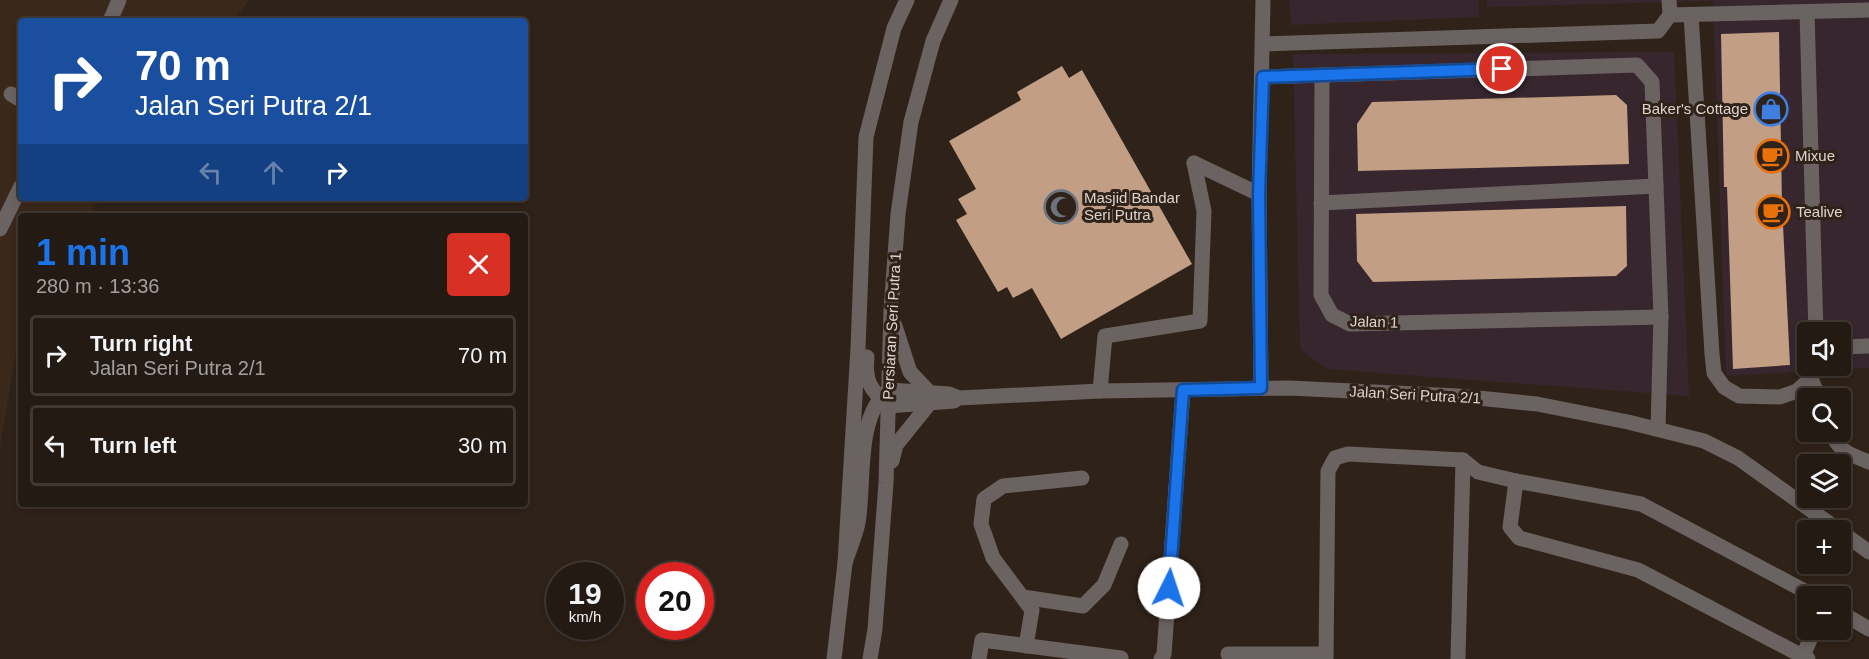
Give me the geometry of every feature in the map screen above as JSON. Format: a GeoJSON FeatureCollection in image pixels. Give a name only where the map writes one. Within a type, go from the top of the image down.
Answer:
{"type":"FeatureCollection","features":[{"type":"Feature","properties":{"kind":"street"},"geometry":{"type":"LineString","coordinates":[[112,18],[119,0]]}},
{"type":"Feature","properties":{"kind":"street"},"geometry":{"type":"LineString","coordinates":[[834,659],[845,563],[861,279],[866,136],[894,28],[908,0]]}},
{"type":"Feature","properties":{"kind":"street","name":"Persiaran Seri Putra 1"},"geometry":{"type":"LineString","coordinates":[[870,659],[875,629],[886,483],[885,398],[898,214],[911,122],[933,41],[951,0]]}},
{"type":"Feature","properties":{"kind":"street"},"geometry":{"type":"LineString","coordinates":[[1261,388],[1259,194],[1264,45],[1263,0]]}},
{"type":"Feature","properties":{"kind":"street"},"geometry":{"type":"LineString","coordinates":[[1264,45],[1658,31],[1665,25],[1669,8],[1691,15],[1869,10]]}},
{"type":"Feature","properties":{"kind":"street"},"geometry":{"type":"LineString","coordinates":[[1808,12],[1816,322]]}},
{"type":"Feature","properties":{"kind":"street"},"geometry":{"type":"LineString","coordinates":[[1691,15],[1714,373],[1724,387],[1739,396],[1780,397],[1797,391],[1809,376]]}},
{"type":"Feature","properties":{"kind":"street"},"geometry":{"type":"LineString","coordinates":[[1263,77],[1637,65],[1652,82],[1661,317],[1658,429]]}},
{"type":"Feature","properties":{"kind":"street","name":"Jalan 1"},"geometry":{"type":"LineString","coordinates":[[1322,75],[1321,295],[1332,315],[1350,324],[1661,317]]}},
{"type":"Feature","properties":{"kind":"street"},"geometry":{"type":"LineString","coordinates":[[1100,391],[1105,336],[1200,321],[1203,211],[1194,163],[1259,194]]}},
{"type":"Feature","properties":{"kind":"street"},"geometry":{"type":"LineString","coordinates":[[1321,202],[1656,186]]}},
{"type":"Feature","properties":{"kind":"street"},"geometry":{"type":"LineString","coordinates":[[0,229],[18,192]]}},
{"type":"Feature","properties":{"kind":"street"},"geometry":{"type":"LineString","coordinates":[[845,563],[858,524],[867,426],[885,398],[869,385],[865,371],[868,305],[861,279]]}},
{"type":"Feature","properties":{"kind":"street"},"geometry":{"type":"LineString","coordinates":[[886,483],[896,445],[929,398],[910,372],[891,311]]}},
{"type":"Feature","properties":{"kind":"street"},"geometry":{"type":"LineString","coordinates":[[1851,347],[1869,346]]}},
{"type":"Feature","properties":{"kind":"street","name":"Jalan Seri Putra 2/1"},"geometry":{"type":"LineString","coordinates":[[885,398],[929,398],[952,402],[959,398],[1100,391],[1261,388],[1458,396],[1537,404],[1704,441],[1738,458],[1825,520]]}},
{"type":"Feature","properties":{"kind":"street"},"geometry":{"type":"LineString","coordinates":[[1161,659],[1164,654],[1183,390]]}},
{"type":"Feature","properties":{"kind":"street"},"geometry":{"type":"LineString","coordinates":[[1836,442],[1845,452],[1869,462]]}},
{"type":"Feature","properties":{"kind":"street"},"geometry":{"type":"LineString","coordinates":[[1228,654],[1326,656],[1328,471],[1335,458],[1348,454],[1463,460],[1478,472],[1641,504],[1797,587]]}},
{"type":"Feature","properties":{"kind":"street"},"geometry":{"type":"LineString","coordinates":[[1458,659],[1463,460]]}},
{"type":"Feature","properties":{"kind":"street"},"geometry":{"type":"LineString","coordinates":[[1026,646],[1032,610],[993,558],[981,525],[984,499],[1003,486],[1082,478]]}},
{"type":"Feature","properties":{"kind":"street"},"geometry":{"type":"LineString","coordinates":[[1516,481],[1510,527],[1519,538],[1638,570],[1805,657],[1811,640]]}},
{"type":"Feature","properties":{"kind":"street","name":"Jalan Seri Putra 2/1"},"geometry":{"type":"LineString","coordinates":[[1851,539],[1869,552]]}},
{"type":"Feature","properties":{"kind":"street"},"geometry":{"type":"LineString","coordinates":[[1023,597],[1083,606],[1104,585],[1121,544]]}},
{"type":"Feature","properties":{"kind":"street"},"geometry":{"type":"LineString","coordinates":[[1851,618],[1869,629]]}},
{"type":"Feature","properties":{"kind":"street"},"geometry":{"type":"LineString","coordinates":[[979,659],[982,640],[1120,659]]}},
{"type":"Feature","properties":{"kind":"shaded area"},"geometry":{"type":"Polygon","coordinates":[[[0,0],[249,0],[235,18],[18,18],[18,201],[99,201],[90,213],[18,213],[18,341],[0,447],[0,0]]]}},
{"type":"Feature","properties":{"kind":"shaded area"},"geometry":{"type":"Polygon","coordinates":[[[1289,0],[1479,0],[1479,17],[1291,25],[1289,0]]]}},
{"type":"Feature","properties":{"kind":"shaded area"},"geometry":{"type":"Polygon","coordinates":[[[1487,0],[1869,0],[1869,368],[1851,369],[1851,322],[1797,322],[1797,372],[1726,376],[1713,1],[1487,7],[1487,0]]]}},
{"type":"Feature","properties":{"kind":"shaded area"},"geometry":{"type":"Polygon","coordinates":[[[1674,52],[1689,396],[1326,369],[1300,349],[1293,54],[1674,52]]]}},
{"type":"Feature","properties":{"kind":"building"},"geometry":{"type":"Polygon","coordinates":[[[1779,32],[1782,205],[1790,365],[1733,369],[1727,187],[1724,187],[1721,34],[1779,32]]]}},
{"type":"Feature","properties":{"kind":"building","name":"Masjid Bandar Seri Putra"},"geometry":{"type":"Polygon","coordinates":[[[1062,66],[1069,78],[1082,70],[1192,264],[1061,339],[1032,288],[1013,298],[1007,287],[998,292],[956,220],[967,214],[958,199],[976,189],[949,141],[1021,100],[1017,92],[1062,66]]]}},
{"type":"Feature","properties":{"kind":"building"},"geometry":{"type":"Polygon","coordinates":[[[1616,95],[1627,105],[1629,164],[1358,171],[1357,124],[1372,102],[1616,95]]]}},
{"type":"Feature","properties":{"kind":"building"},"geometry":{"type":"Polygon","coordinates":[[[1626,206],[1627,266],[1616,276],[1373,282],[1357,261],[1356,214],[1626,206]]]}},
{"type":"Feature","properties":{"kind":"place","name":"Baker's Cottage"},"geometry":{"type":"Point","coordinates":[1771,109]}},
{"type":"Feature","properties":{"kind":"place","name":"Mixue"},"geometry":{"type":"Point","coordinates":[1772,156]}},
{"type":"Feature","properties":{"kind":"place","name":"Masjid Bandar Seri Putra"},"geometry":{"type":"Point","coordinates":[1061,207]}},
{"type":"Feature","properties":{"kind":"place","name":"Tealive"},"geometry":{"type":"Point","coordinates":[1773,212]}},
{"type":"Feature","properties":{"kind":"route"},"geometry":{"type":"LineString","coordinates":[[1169,588],[1183,390],[1261,388],[1259,194],[1263,77],[1502,69]]}}]}
